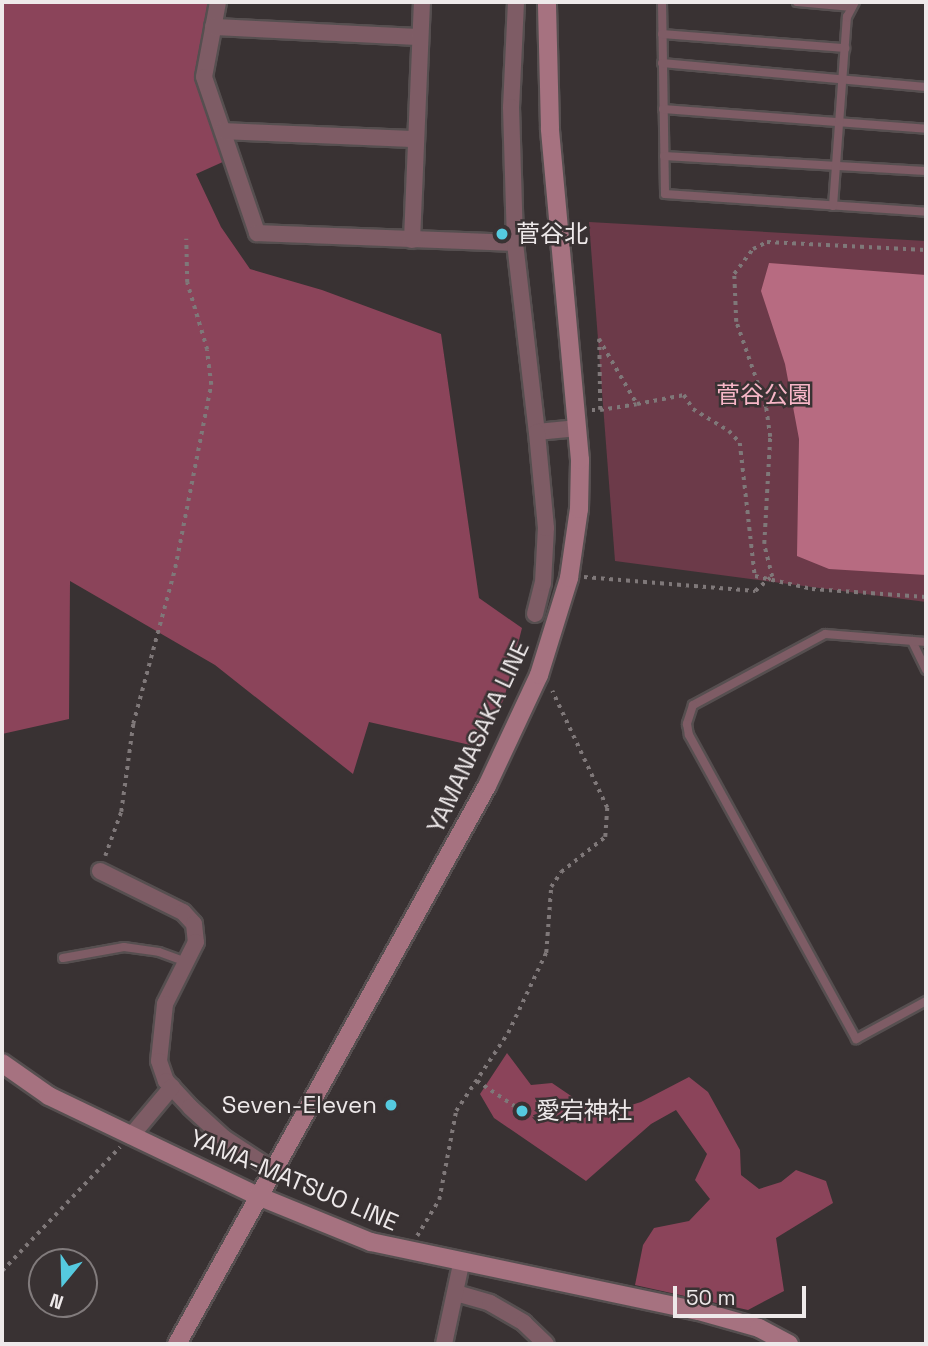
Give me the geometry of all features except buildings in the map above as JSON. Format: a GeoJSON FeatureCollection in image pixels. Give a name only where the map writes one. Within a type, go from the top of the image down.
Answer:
{"type":"FeatureCollection","features":[{"type":"Feature","properties":{"kind":"main road","name":"YAMANASAKA LINE"},"geometry":{"type":"LineString","coordinates":[[177,1344],[258,1196],[276,1172],[486,786],[540,675],[569,578],[579,509],[578,428],[550,128],[547,2]]}},
{"type":"Feature","properties":{"kind":"main road","name":"YAMA-MATSUO LINE"},"geometry":{"type":"LineString","coordinates":[[2,1063],[49,1096],[258,1196],[406,1252],[699,1311],[759,1328],[789,1344]]}},
{"type":"Feature","properties":{"kind":"street"},"geometry":{"type":"LineString","coordinates":[[218,2],[204,77],[257,233],[515,243]]}},
{"type":"Feature","properties":{"kind":"street"},"geometry":{"type":"LineString","coordinates":[[412,240],[422,2]]}},
{"type":"Feature","properties":{"kind":"street"},"geometry":{"type":"LineString","coordinates":[[516,2],[511,107],[515,243],[546,528],[543,583],[535,614]]}},
{"type":"Feature","properties":{"kind":"street"},"geometry":{"type":"LineString","coordinates":[[213,27],[420,37]]}},
{"type":"Feature","properties":{"kind":"street"},"geometry":{"type":"LineString","coordinates":[[223,131],[416,139]]}},
{"type":"Feature","properties":{"kind":"street"},"geometry":{"type":"LineString","coordinates":[[537,432],[578,428]]}},
{"type":"Feature","properties":{"kind":"street"},"geometry":{"type":"LineString","coordinates":[[100,871],[183,912],[194,924],[195,942],[164,1004],[159,1032],[159,1061],[172,1087],[224,1138],[276,1172]]}},
{"type":"Feature","properties":{"kind":"street"},"geometry":{"type":"LineString","coordinates":[[131,1136],[172,1087]]}},
{"type":"Feature","properties":{"kind":"street"},"geometry":{"type":"LineString","coordinates":[[444,1344],[461,1264]]}},
{"type":"Feature","properties":{"kind":"street"},"geometry":{"type":"LineString","coordinates":[[456,1293],[490,1303],[524,1323],[546,1344]]}},
{"type":"Feature","properties":{"kind":"lane"},"geometry":{"type":"LineString","coordinates":[[662,2],[665,194],[926,212]]}},
{"type":"Feature","properties":{"kind":"lane"},"geometry":{"type":"LineString","coordinates":[[797,2],[854,4],[845,48],[833,206]]}},
{"type":"Feature","properties":{"kind":"lane"},"geometry":{"type":"LineString","coordinates":[[662,34],[845,48]]}},
{"type":"Feature","properties":{"kind":"lane"},"geometry":{"type":"LineString","coordinates":[[662,63],[926,87]]}},
{"type":"Feature","properties":{"kind":"lane"},"geometry":{"type":"LineString","coordinates":[[663,109],[926,129]]}},
{"type":"Feature","properties":{"kind":"lane"},"geometry":{"type":"LineString","coordinates":[[664,156],[926,171]]}},
{"type":"Feature","properties":{"kind":"lane"},"geometry":{"type":"LineString","coordinates":[[926,642],[825,634],[693,705],[687,724],[689,735],[856,1039],[926,1001]]}},
{"type":"Feature","properties":{"kind":"lane"},"geometry":{"type":"LineString","coordinates":[[912,641],[926,670]]}},
{"type":"Feature","properties":{"kind":"lane"},"geometry":{"type":"LineString","coordinates":[[63,958],[124,947],[159,952],[184,961]]}},
{"type":"Feature","properties":{"kind":"path"},"geometry":{"type":"LineString","coordinates":[[100,871],[121,812],[133,724],[175,568],[211,385],[203,331],[187,282],[186,239]]}},
{"type":"Feature","properties":{"kind":"path"},"geometry":{"type":"LineString","coordinates":[[772,577],[764,544],[771,437],[766,408],[738,332],[734,274],[753,248],[767,242],[926,250]]}},
{"type":"Feature","properties":{"kind":"path"},"geometry":{"type":"LineString","coordinates":[[600,410],[600,339],[637,404]]}},
{"type":"Feature","properties":{"kind":"path"},"geometry":{"type":"LineString","coordinates":[[578,428],[591,410],[684,395],[693,409],[729,431],[740,443],[755,576],[772,577],[811,589],[926,597]]}},
{"type":"Feature","properties":{"kind":"path"},"geometry":{"type":"LineString","coordinates":[[583,576],[755,590],[772,577]]}},
{"type":"Feature","properties":{"kind":"path"},"geometry":{"type":"LineString","coordinates":[[406,1252],[439,1200],[449,1130],[528,996],[546,953],[551,887],[561,872],[605,837],[607,808],[551,690],[540,675]]}},
{"type":"Feature","properties":{"kind":"path"},"geometry":{"type":"LineString","coordinates":[[477,1080],[516,1107]]}},
{"type":"Feature","properties":{"kind":"path"},"geometry":{"type":"LineString","coordinates":[[2,1271],[131,1136]]}},
{"type":"Feature","properties":{"kind":"green space","name":"菅谷公園"},"geometry":{"type":"Polygon","coordinates":[[[589,222],[926,241],[926,602],[615,561],[589,222]]]}},
{"type":"Feature","properties":{"kind":"shaded area"},"geometry":{"type":"Polygon","coordinates":[[[2,2],[210,2],[201,53],[225,161],[196,174],[221,227],[250,269],[322,290],[441,334],[479,598],[522,628],[504,699],[479,747],[369,722],[353,774],[215,665],[70,581],[69,719],[2,734],[2,2]]]}},
{"type":"Feature","properties":{"kind":"shaded area"},"geometry":{"type":"Polygon","coordinates":[[[769,263],[926,275],[926,575],[829,569],[797,556],[799,439],[785,364],[761,291],[769,263]]]}},
{"type":"Feature","properties":{"kind":"shaded area"},"geometry":{"type":"Polygon","coordinates":[[[507,1053],[531,1085],[552,1083],[577,1100],[615,1110],[641,1102],[689,1077],[708,1092],[740,1150],[741,1175],[759,1189],[781,1182],[796,1170],[826,1181],[833,1203],[776,1238],[784,1291],[748,1310],[635,1285],[643,1245],[654,1228],[689,1221],[710,1199],[695,1180],[707,1154],[676,1110],[651,1124],[586,1181],[494,1118],[480,1094],[507,1053]]]}},
{"type":"Feature","properties":{"kind":"place","name":"菅谷北"},"geometry":{"type":"Point","coordinates":[502,234]}},
{"type":"Feature","properties":{"kind":"place","name":"Seven-Eleven"},"geometry":{"type":"Point","coordinates":[391,1105]}},
{"type":"Feature","properties":{"kind":"place","name":"愛宕神社"},"geometry":{"type":"Point","coordinates":[522,1111]}}]}
